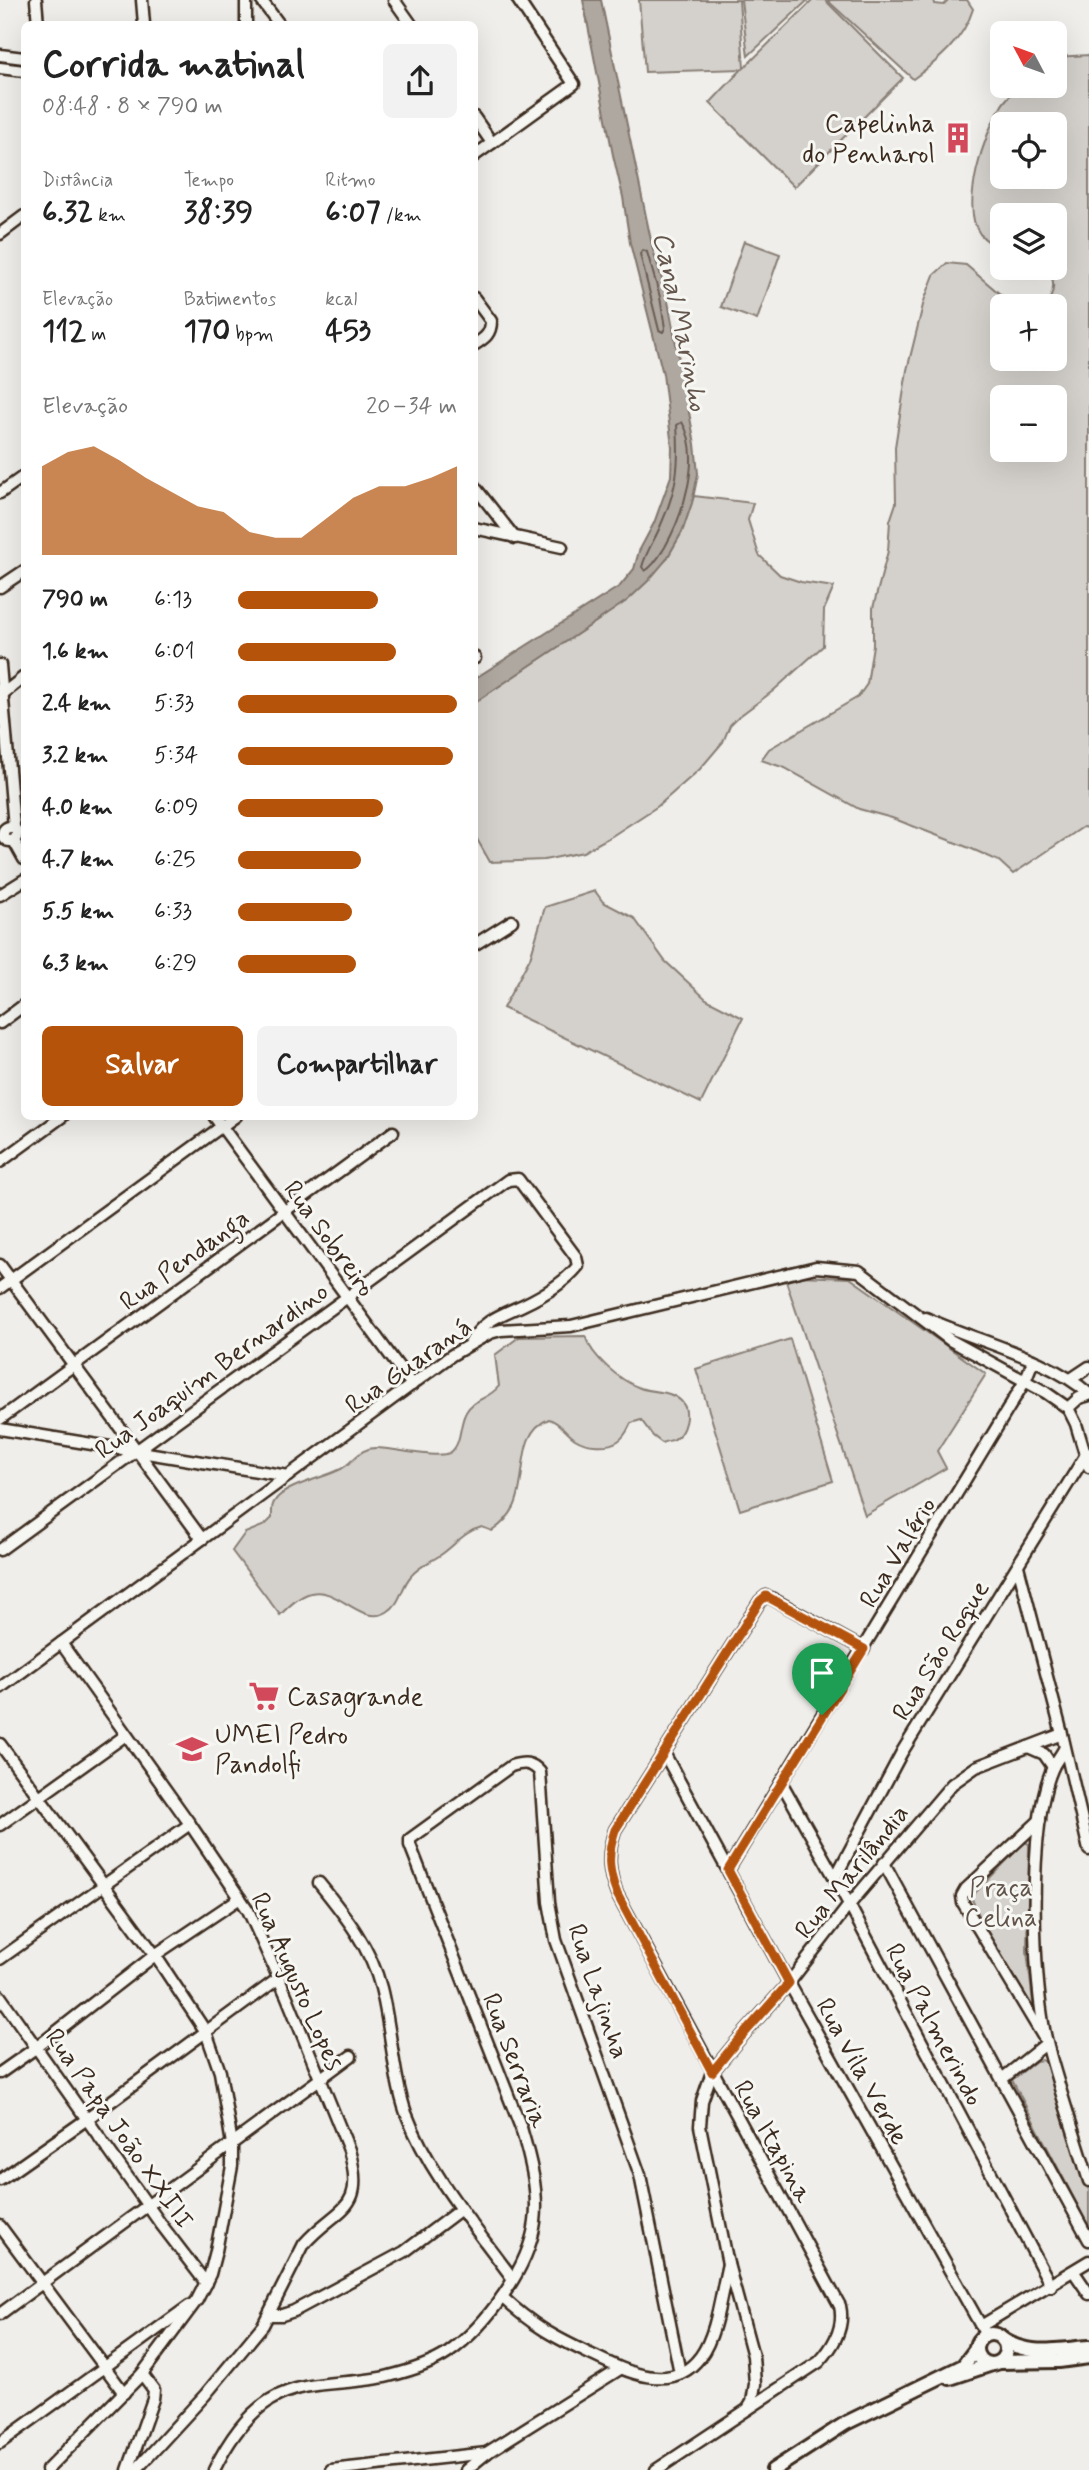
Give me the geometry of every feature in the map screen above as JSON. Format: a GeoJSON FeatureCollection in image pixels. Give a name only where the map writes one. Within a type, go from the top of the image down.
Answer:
{"type":"FeatureCollection","features":[{"type":"Feature","properties":{"kind":"main road"},"geometry":{"type":"LineString","coordinates":[[773,2470],[846,2423],[963,2366],[976,2349],[984,2331],[1016,2348],[1029,2351],[1089,2347]]}},
{"type":"Feature","properties":{"kind":"main road"},"geometry":{"type":"LineString","coordinates":[[923,2386],[995,2363],[1006,2351],[1002,2339]]}},
{"type":"Feature","properties":{"kind":"main road"},"geometry":{"type":"LineString","coordinates":[[976,2349],[981,2360],[995,2363],[1089,2357]]}},
{"type":"Feature","properties":{"kind":"street"},"geometry":{"type":"LineString","coordinates":[[36,0],[38,21]]}},
{"type":"Feature","properties":{"kind":"street"},"geometry":{"type":"LineString","coordinates":[[142,0],[144,21]]}},
{"type":"Feature","properties":{"kind":"street"},"geometry":{"type":"LineString","coordinates":[[246,0],[246,21]]}},
{"type":"Feature","properties":{"kind":"street"},"geometry":{"type":"LineString","coordinates":[[261,0],[277,21]]}},
{"type":"Feature","properties":{"kind":"street"},"geometry":{"type":"LineString","coordinates":[[394,0],[409,21]]}},
{"type":"Feature","properties":{"kind":"street"},"geometry":{"type":"LineString","coordinates":[[478,153],[574,84],[518,0]]}},
{"type":"Feature","properties":{"kind":"street"},"geometry":{"type":"LineString","coordinates":[[0,55],[21,58]]}},
{"type":"Feature","properties":{"kind":"street"},"geometry":{"type":"LineString","coordinates":[[0,68],[21,71]]}},
{"type":"Feature","properties":{"kind":"street"},"geometry":{"type":"LineString","coordinates":[[478,123],[492,143]]}},
{"type":"Feature","properties":{"kind":"street"},"geometry":{"type":"LineString","coordinates":[[0,233],[21,218]]}},
{"type":"Feature","properties":{"kind":"street"},"geometry":{"type":"LineString","coordinates":[[478,303],[491,321],[491,330],[478,342]]}},
{"type":"Feature","properties":{"kind":"street"},"geometry":{"type":"LineString","coordinates":[[0,494],[21,478]]}},
{"type":"Feature","properties":{"kind":"street"},"geometry":{"type":"LineString","coordinates":[[478,492],[515,538]]}},
{"type":"Feature","properties":{"kind":"street"},"geometry":{"type":"LineString","coordinates":[[478,529],[562,548]]}},
{"type":"Feature","properties":{"kind":"street"},"geometry":{"type":"LineString","coordinates":[[0,587],[21,572]]}},
{"type":"Feature","properties":{"kind":"street"},"geometry":{"type":"LineString","coordinates":[[0,665],[9,824],[3,836],[11,842]]}},
{"type":"Feature","properties":{"kind":"street"},"geometry":{"type":"LineString","coordinates":[[2,695],[21,679]]}},
{"type":"Feature","properties":{"kind":"street"},"geometry":{"type":"LineString","coordinates":[[0,895],[21,882]]}},
{"type":"Feature","properties":{"kind":"street"},"geometry":{"type":"LineString","coordinates":[[478,943],[512,921]]}},
{"type":"Feature","properties":{"kind":"street"},"geometry":{"type":"LineString","coordinates":[[0,1023],[21,1007]]}},
{"type":"Feature","properties":{"kind":"street"},"geometry":{"type":"LineString","coordinates":[[0,1162],[58,1120]]}},
{"type":"Feature","properties":{"kind":"street","name":"Rua Sobreiro"},"geometry":{"type":"LineString","coordinates":[[217,1120],[412,1385]]}},
{"type":"Feature","properties":{"kind":"street"},"geometry":{"type":"LineString","coordinates":[[0,1288],[231,1120]]}},
{"type":"Feature","properties":{"kind":"street","name":"Rua Pendanga"},"geometry":{"type":"LineString","coordinates":[[0,1419],[393,1132]]}},
{"type":"Feature","properties":{"kind":"street","name":"Rua Joaquim Bernardino"},"geometry":{"type":"LineString","coordinates":[[0,1550],[508,1180],[515,1178],[521,1181],[576,1257],[578,1266],[547,1292],[488,1321],[469,1344]]}},
{"type":"Feature","properties":{"kind":"street"},"geometry":{"type":"LineString","coordinates":[[0,1265],[202,1539]]}},
{"type":"Feature","properties":{"kind":"street","name":"Rua Guaraná"},"geometry":{"type":"LineString","coordinates":[[0,1688],[469,1344],[501,1330],[571,1326],[816,1267],[859,1271],[950,1340],[1068,1408]]}},
{"type":"Feature","properties":{"kind":"street","name":"Rua Guaraná"},"geometry":{"type":"LineString","coordinates":[[905,1306],[942,1325],[1034,1361],[1071,1379],[1089,1395]]}},
{"type":"Feature","properties":{"kind":"street","name":"Rua Valério"},"geometry":{"type":"LineString","coordinates":[[728,1870],[864,1649],[1025,1381],[1034,1361]]}},
{"type":"Feature","properties":{"kind":"street"},"geometry":{"type":"LineString","coordinates":[[1071,1379],[1089,1367]]}},
{"type":"Feature","properties":{"kind":"street"},"geometry":{"type":"LineString","coordinates":[[1089,1395],[1079,1398],[1068,1408],[1087,1452],[1089,1467]]}},
{"type":"Feature","properties":{"kind":"street"},"geometry":{"type":"LineString","coordinates":[[0,1429],[288,1476]]}},
{"type":"Feature","properties":{"kind":"street","name":"Rua São Roque"},"geometry":{"type":"LineString","coordinates":[[835,1878],[902,1752],[1087,1452]]}},
{"type":"Feature","properties":{"kind":"street"},"geometry":{"type":"LineString","coordinates":[[1018,1566],[1089,1850]]}},
{"type":"Feature","properties":{"kind":"street","name":"Rua Itapina"},"geometry":{"type":"LineString","coordinates":[[746,2412],[819,2362],[835,2341],[842,2316],[840,2306],[617,1894],[608,1856],[615,1830],[760,1601],[766,1596],[864,1649]]}},
{"type":"Feature","properties":{"kind":"street","name":"Rua Augusto Lopes"},"geometry":{"type":"LineString","coordinates":[[61,1643],[190,1824],[258,1928],[349,2150],[355,2176],[350,2201],[304,2244],[271,2315],[205,2395],[136,2470]]}},
{"type":"Feature","properties":{"kind":"street","name":"Rua Marilândia"},"geometry":{"type":"LineString","coordinates":[[746,2412],[754,2393],[753,2356],[728,2264],[700,2126],[702,2101],[712,2072],[789,1983],[849,1905],[952,1784],[976,1767],[1062,1734]]}},
{"type":"Feature","properties":{"kind":"street"},"geometry":{"type":"LineString","coordinates":[[0,1825],[126,1735]]}},
{"type":"Feature","properties":{"kind":"street"},"geometry":{"type":"LineString","coordinates":[[0,1744],[155,1955],[206,2032],[220,2072],[232,2144],[232,2166],[221,2227],[206,2283],[197,2300],[142,2374],[47,2470]]}},
{"type":"Feature","properties":{"kind":"street"},"geometry":{"type":"LineString","coordinates":[[1027,1747],[1044,1754],[1053,1767]]}},
{"type":"Feature","properties":{"kind":"street"},"geometry":{"type":"LineString","coordinates":[[1065,1749],[1053,1767],[1040,1820],[1036,1896],[1037,1987],[1047,2043],[1089,2181]]}},
{"type":"Feature","properties":{"kind":"street","name":"Rua Vila Verde"},"geometry":{"type":"LineString","coordinates":[[664,1753],[984,2331]]}},
{"type":"Feature","properties":{"kind":"street","name":"Rua Lajinha"},"geometry":{"type":"LineString","coordinates":[[410,1839],[511,1766],[527,1763],[540,1772],[549,1902],[556,1940],[640,2175],[681,2373]]}},
{"type":"Feature","properties":{"kind":"street","name":"Rua Palmerindo"},"geometry":{"type":"LineString","coordinates":[[782,1782],[1051,2286]]}},
{"type":"Feature","properties":{"kind":"street"},"geometry":{"type":"LineString","coordinates":[[1040,1820],[966,1889],[962,1896],[963,1903],[1047,2043]]}},
{"type":"Feature","properties":{"kind":"street"},"geometry":{"type":"LineString","coordinates":[[0,1959],[190,1824]]}},
{"type":"Feature","properties":{"kind":"street","name":"Rua Serraria"},"geometry":{"type":"LineString","coordinates":[[214,2470],[235,2434],[270,2400],[304,2387],[375,2379],[408,2371],[433,2361],[460,2343],[502,2297],[530,2245],[536,2203],[528,2151],[410,1845],[410,1839]]}},
{"type":"Feature","properties":{"kind":"street"},"geometry":{"type":"LineString","coordinates":[[884,1863],[1089,2240]]}},
{"type":"Feature","properties":{"kind":"street"},"geometry":{"type":"LineString","coordinates":[[319,1883],[355,1930],[370,1957],[382,1993],[405,2110],[418,2140],[461,2208],[513,2278]]}},
{"type":"Feature","properties":{"kind":"street"},"geometry":{"type":"LineString","coordinates":[[0,2073],[37,2048],[155,1955],[240,1898]]}},
{"type":"Feature","properties":{"kind":"street"},"geometry":{"type":"LineString","coordinates":[[0,2180],[279,1979]]}},
{"type":"Feature","properties":{"kind":"street","name":"Rua Papa João XXIII"},"geometry":{"type":"LineString","coordinates":[[0,1996],[206,2283]]}},
{"type":"Feature","properties":{"kind":"street"},"geometry":{"type":"LineString","coordinates":[[1002,2079],[1047,2043]]}},
{"type":"Feature","properties":{"kind":"street"},"geometry":{"type":"LineString","coordinates":[[0,2314],[351,2056]]}},
{"type":"Feature","properties":{"kind":"street"},"geometry":{"type":"LineString","coordinates":[[271,2315],[294,2311],[404,2252],[461,2208]]}},
{"type":"Feature","properties":{"kind":"street"},"geometry":{"type":"LineString","coordinates":[[0,2226],[124,2393]]}},
{"type":"Feature","properties":{"kind":"street"},"geometry":{"type":"LineString","coordinates":[[984,2331],[1089,2262]]}},
{"type":"Feature","properties":{"kind":"street"},"geometry":{"type":"LineString","coordinates":[[502,2297],[545,2332],[620,2369],[657,2378],[681,2373],[699,2359],[712,2334],[728,2264]]}},
{"type":"Feature","properties":{"kind":"street"},"geometry":{"type":"LineString","coordinates":[[1074,2272],[1089,2294]]}},
{"type":"Feature","properties":{"kind":"street"},"geometry":{"type":"LineString","coordinates":[[0,2443],[197,2300]]}},
{"type":"Feature","properties":{"kind":"street"},"geometry":{"type":"LineString","coordinates":[[466,2470],[488,2452],[620,2369]]}},
{"type":"Feature","properties":{"kind":"street"},"geometry":{"type":"LineString","coordinates":[[128,2470],[153,2399],[154,2390],[142,2374]]}},
{"type":"Feature","properties":{"kind":"street"},"geometry":{"type":"LineString","coordinates":[[656,2470],[746,2412]]}},
{"type":"Feature","properties":{"kind":"street"},"geometry":{"type":"LineString","coordinates":[[331,2470],[488,2452]]}},
{"type":"Feature","properties":{"kind":"green space"},"geometry":{"type":"Polygon","coordinates":[[[639,0],[739,0],[744,68],[813,0],[825,0],[903,78],[794,187],[710,103],[742,69],[645,72],[639,0]]]}},
{"type":"Feature","properties":{"kind":"green space"},"geometry":{"type":"Polygon","coordinates":[[[741,0],[808,0],[748,56],[741,0]]]}},
{"type":"Feature","properties":{"kind":"green space"},"geometry":{"type":"Polygon","coordinates":[[[827,0],[934,0],[935,4],[944,5],[949,0],[967,0],[973,9],[957,40],[941,57],[913,79],[827,0]]]}},
{"type":"Feature","properties":{"kind":"green space"},"geometry":{"type":"Polygon","coordinates":[[[1089,55],[1089,828],[1083,827],[1013,874],[999,861],[892,818],[859,809],[785,768],[761,760],[769,749],[858,697],[867,684],[873,645],[873,608],[888,551],[890,521],[896,503],[895,447],[907,370],[924,301],[934,275],[947,263],[966,265],[1000,294],[990,294],[990,371],[1067,371],[1067,294],[1052,294],[1052,280],[1067,280],[1067,203],[990,203],[990,242],[980,234],[974,222],[972,206],[977,170],[990,129],[990,189],[1067,189],[1067,112],[998,112],[1008,98],[1068,98],[1068,56],[1089,55]]]}},
{"type":"Feature","properties":{"kind":"green space"},"geometry":{"type":"Polygon","coordinates":[[[744,241],[780,254],[757,320],[721,307],[744,241]]]}},
{"type":"Feature","properties":{"kind":"green space"},"geometry":{"type":"Polygon","coordinates":[[[694,496],[753,503],[748,520],[759,555],[780,575],[801,582],[834,587],[824,610],[823,646],[730,725],[723,742],[700,769],[658,806],[612,836],[583,852],[544,860],[490,862],[478,841],[478,700],[603,617],[666,560],[682,532],[694,496]]]}},
{"type":"Feature","properties":{"kind":"green space"},"geometry":{"type":"Polygon","coordinates":[[[595,891],[603,902],[634,918],[665,961],[706,999],[743,1018],[701,1103],[503,1008],[530,958],[545,907],[595,891]]]}},
{"type":"Feature","properties":{"kind":"green space"},"geometry":{"type":"Polygon","coordinates":[[[798,1276],[850,1278],[986,1374],[937,1451],[946,1468],[865,1515],[786,1281],[798,1276]]]}},
{"type":"Feature","properties":{"kind":"green space"},"geometry":{"type":"Polygon","coordinates":[[[585,1336],[600,1360],[624,1379],[640,1388],[667,1393],[681,1401],[686,1416],[681,1433],[677,1437],[662,1443],[641,1420],[631,1423],[618,1441],[608,1445],[591,1445],[575,1439],[549,1419],[538,1425],[531,1434],[524,1457],[518,1496],[507,1517],[492,1531],[482,1527],[471,1532],[418,1569],[408,1580],[392,1609],[377,1615],[368,1614],[321,1592],[302,1597],[280,1615],[232,1551],[245,1533],[265,1525],[272,1518],[273,1505],[277,1498],[290,1489],[341,1469],[371,1448],[437,1455],[451,1452],[457,1444],[469,1407],[499,1386],[495,1355],[519,1337],[585,1336]]]}},
{"type":"Feature","properties":{"kind":"green space"},"geometry":{"type":"Polygon","coordinates":[[[790,1339],[833,1481],[740,1510],[696,1369],[790,1339]]]}},
{"type":"Feature","properties":{"kind":"green space","name":"Praça Celina"},"geometry":{"type":"Polygon","coordinates":[[[1025,1842],[1029,1844],[1027,1951],[1033,2003],[1031,2007],[988,1936],[971,1897],[1025,1842]]]}},
{"type":"Feature","properties":{"kind":"green space"},"geometry":{"type":"Polygon","coordinates":[[[1042,2060],[1049,2065],[1056,2080],[1089,2191],[1089,2227],[1012,2080],[1036,2061],[1042,2060]]]}},
{"type":"Feature","properties":{"kind":"water"},"geometry":{"type":"Polygon","coordinates":[[[583,0],[601,0],[653,250],[667,296],[695,444],[698,474],[692,503],[682,532],[666,560],[628,600],[478,700],[478,676],[620,586],[634,569],[671,476],[672,447],[663,374],[630,243],[583,0]]]}},
{"type":"Feature","properties":{"kind":"place","name":"Capelinha do Penharol"},"geometry":{"type":"Point","coordinates":[958,138]}},
{"type":"Feature","properties":{"kind":"place","name":"Casagrande"},"geometry":{"type":"Point","coordinates":[264,1696]}},
{"type":"Feature","properties":{"kind":"place","name":"UMEI Pedro Pandolfi"},"geometry":{"type":"Point","coordinates":[192,1749]}},
{"type":"Feature","properties":{"kind":"route"},"geometry":{"type":"LineString","coordinates":[[766,1596],[864,1649],[822,1715],[728,1870],[789,1983],[712,2072],[617,1894],[609,1868],[610,1843],[615,1830],[760,1601],[766,1596]]}},
{"type":"Feature","properties":{"kind":"water label","name":"Canal Marinho"},"geometry":{"type":"Point","coordinates":[682,321]}}]}
